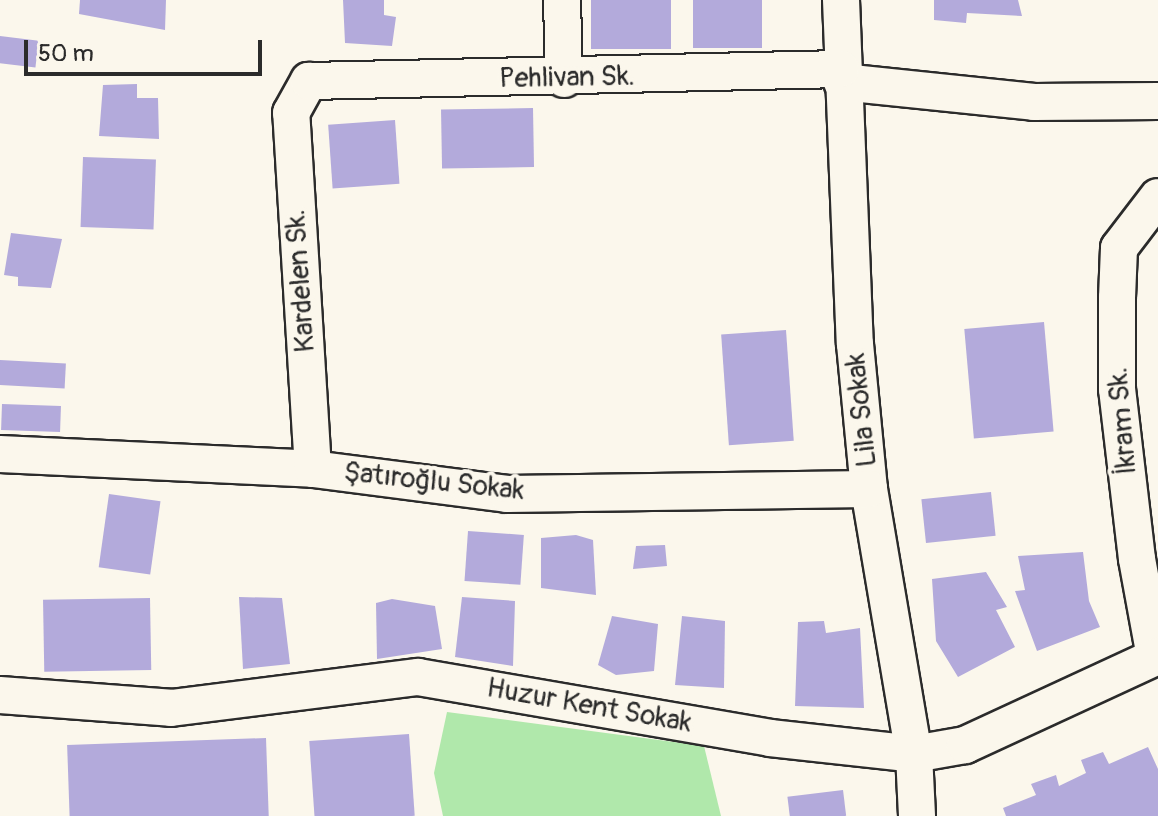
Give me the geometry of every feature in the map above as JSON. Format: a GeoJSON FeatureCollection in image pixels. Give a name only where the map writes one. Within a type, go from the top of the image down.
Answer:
{"type":"FeatureCollection","features":[{"type":"Feature","properties":{"kind":"street"},"geometry":{"type":"LineString","coordinates":[[562,0],[564,79]]}},
{"type":"Feature","properties":{"kind":"street","name":"Lila Sokak"},"geometry":{"type":"LineString","coordinates":[[841,0],[841,76],[855,344],[869,489],[914,754],[917,816]]}},
{"type":"Feature","properties":{"kind":"street","name":"Pehlivan Sk."},"geometry":{"type":"LineString","coordinates":[[300,95],[309,81],[841,76],[1034,102],[1158,101]]}},
{"type":"Feature","properties":{"kind":"street","name":"Kardelen Sk."},"geometry":{"type":"LineString","coordinates":[[300,95],[291,113],[313,469]]}},
{"type":"Feature","properties":{"kind":"street","name":"İkram Sk."},"geometry":{"type":"LineString","coordinates":[[1156,656],[1137,559],[1119,404],[1117,298],[1119,248],[1158,197]]}},
{"type":"Feature","properties":{"kind":"street","name":"Şatıroğlu Sokak"},"geometry":{"type":"LineString","coordinates":[[0,454],[313,469],[507,494],[869,489]]}},
{"type":"Feature","properties":{"kind":"street","name":"Huzur Kent Sokak"},"geometry":{"type":"LineString","coordinates":[[0,695],[171,708],[418,677],[770,738],[914,754],[965,745],[1156,656]]}},
{"type":"Feature","properties":{"kind":"green space"},"geometry":{"type":"Polygon","coordinates":[[[447,712],[704,746],[721,816],[443,816],[434,773],[447,712]]]}},
{"type":"Feature","properties":{"kind":"building"},"geometry":{"type":"Polygon","coordinates":[[[80,0],[166,0],[165,30],[79,14],[80,0]]]}},
{"type":"Feature","properties":{"kind":"building"},"geometry":{"type":"Polygon","coordinates":[[[343,0],[384,0],[384,15],[396,17],[392,46],[345,43],[343,0]]]}},
{"type":"Feature","properties":{"kind":"building"},"geometry":{"type":"Polygon","coordinates":[[[591,0],[671,0],[671,49],[591,49],[591,0]]]}},
{"type":"Feature","properties":{"kind":"building"},"geometry":{"type":"Polygon","coordinates":[[[693,0],[762,0],[762,48],[693,48],[693,0]]]}},
{"type":"Feature","properties":{"kind":"building"},"geometry":{"type":"Polygon","coordinates":[[[934,0],[1018,0],[1022,16],[967,13],[966,23],[934,20],[934,0]]]}},
{"type":"Feature","properties":{"kind":"building"},"geometry":{"type":"Polygon","coordinates":[[[0,36],[39,41],[35,68],[0,63],[0,36]]]}},
{"type":"Feature","properties":{"kind":"building"},"geometry":{"type":"Polygon","coordinates":[[[137,84],[137,98],[158,98],[159,139],[99,136],[103,85],[137,84]]]}},
{"type":"Feature","properties":{"kind":"building"},"geometry":{"type":"Polygon","coordinates":[[[533,108],[534,167],[442,169],[441,110],[533,108]]]}},
{"type":"Feature","properties":{"kind":"building"},"geometry":{"type":"Polygon","coordinates":[[[395,120],[399,184],[333,189],[328,125],[395,120]]]}},
{"type":"Feature","properties":{"kind":"building"},"geometry":{"type":"Polygon","coordinates":[[[83,157],[156,160],[154,230],[81,227],[83,157]]]}},
{"type":"Feature","properties":{"kind":"building"},"geometry":{"type":"Polygon","coordinates":[[[11,233],[62,239],[51,288],[18,286],[18,277],[4,275],[11,233]]]}},
{"type":"Feature","properties":{"kind":"building"},"geometry":{"type":"Polygon","coordinates":[[[1044,322],[1054,432],[974,439],[964,329],[1044,322]]]}},
{"type":"Feature","properties":{"kind":"building"},"geometry":{"type":"Polygon","coordinates":[[[786,330],[794,441],[729,445],[721,335],[786,330]]]}},
{"type":"Feature","properties":{"kind":"building"},"geometry":{"type":"Polygon","coordinates":[[[0,360],[66,363],[65,388],[0,385],[0,360]]]}},
{"type":"Feature","properties":{"kind":"building"},"geometry":{"type":"Polygon","coordinates":[[[2,404],[61,406],[60,432],[1,430],[2,404]]]}},
{"type":"Feature","properties":{"kind":"building"},"geometry":{"type":"Polygon","coordinates":[[[991,492],[996,536],[926,543],[921,499],[991,492]]]}},
{"type":"Feature","properties":{"kind":"building"},"geometry":{"type":"Polygon","coordinates":[[[109,494],[160,501],[150,575],[99,567],[109,494]]]}},
{"type":"Feature","properties":{"kind":"building"},"geometry":{"type":"Polygon","coordinates":[[[468,531],[524,535],[520,585],[465,581],[468,531]]]}},
{"type":"Feature","properties":{"kind":"building"},"geometry":{"type":"Polygon","coordinates":[[[576,535],[593,540],[596,595],[541,588],[541,538],[576,535]]]}},
{"type":"Feature","properties":{"kind":"building"},"geometry":{"type":"Polygon","coordinates":[[[665,545],[667,566],[633,569],[636,546],[665,545]]]}},
{"type":"Feature","properties":{"kind":"building"},"geometry":{"type":"Polygon","coordinates":[[[1083,552],[1089,601],[1100,627],[1037,651],[1015,591],[1025,590],[1018,556],[1083,552]]]}},
{"type":"Feature","properties":{"kind":"building"},"geometry":{"type":"Polygon","coordinates":[[[986,572],[1007,607],[996,610],[1015,647],[958,677],[936,641],[932,579],[986,572]]]}},
{"type":"Feature","properties":{"kind":"building"},"geometry":{"type":"Polygon","coordinates":[[[239,597],[282,598],[290,664],[243,669],[239,597]]]}},
{"type":"Feature","properties":{"kind":"building"},"geometry":{"type":"Polygon","coordinates":[[[462,597],[515,601],[513,666],[455,657],[462,597]]]}},
{"type":"Feature","properties":{"kind":"building"},"geometry":{"type":"Polygon","coordinates":[[[150,598],[151,670],[44,672],[43,600],[150,598]]]}},
{"type":"Feature","properties":{"kind":"building"},"geometry":{"type":"Polygon","coordinates":[[[392,599],[435,606],[442,649],[377,659],[376,603],[392,599]]]}},
{"type":"Feature","properties":{"kind":"building"},"geometry":{"type":"Polygon","coordinates":[[[612,616],[658,624],[654,671],[616,675],[598,665],[612,616]]]}},
{"type":"Feature","properties":{"kind":"building"},"geometry":{"type":"Polygon","coordinates":[[[682,616],[725,621],[724,688],[675,685],[682,616]]]}},
{"type":"Feature","properties":{"kind":"building"},"geometry":{"type":"Polygon","coordinates":[[[824,621],[826,633],[860,628],[864,708],[795,706],[798,622],[824,621]]]}},
{"type":"Feature","properties":{"kind":"building"},"geometry":{"type":"Polygon","coordinates":[[[409,734],[415,816],[314,816],[309,741],[409,734]]]}},
{"type":"Feature","properties":{"kind":"building"},"geometry":{"type":"Polygon","coordinates":[[[266,738],[269,816],[70,816],[67,745],[266,738]]]}},
{"type":"Feature","properties":{"kind":"building"},"geometry":{"type":"Polygon","coordinates":[[[1148,747],[1158,769],[1158,816],[1006,816],[1003,808],[1036,795],[1031,784],[1056,775],[1059,786],[1086,773],[1081,760],[1103,752],[1109,764],[1148,747]]]}},
{"type":"Feature","properties":{"kind":"building"},"geometry":{"type":"Polygon","coordinates":[[[843,790],[846,816],[790,816],[787,797],[843,790]]]}}]}
